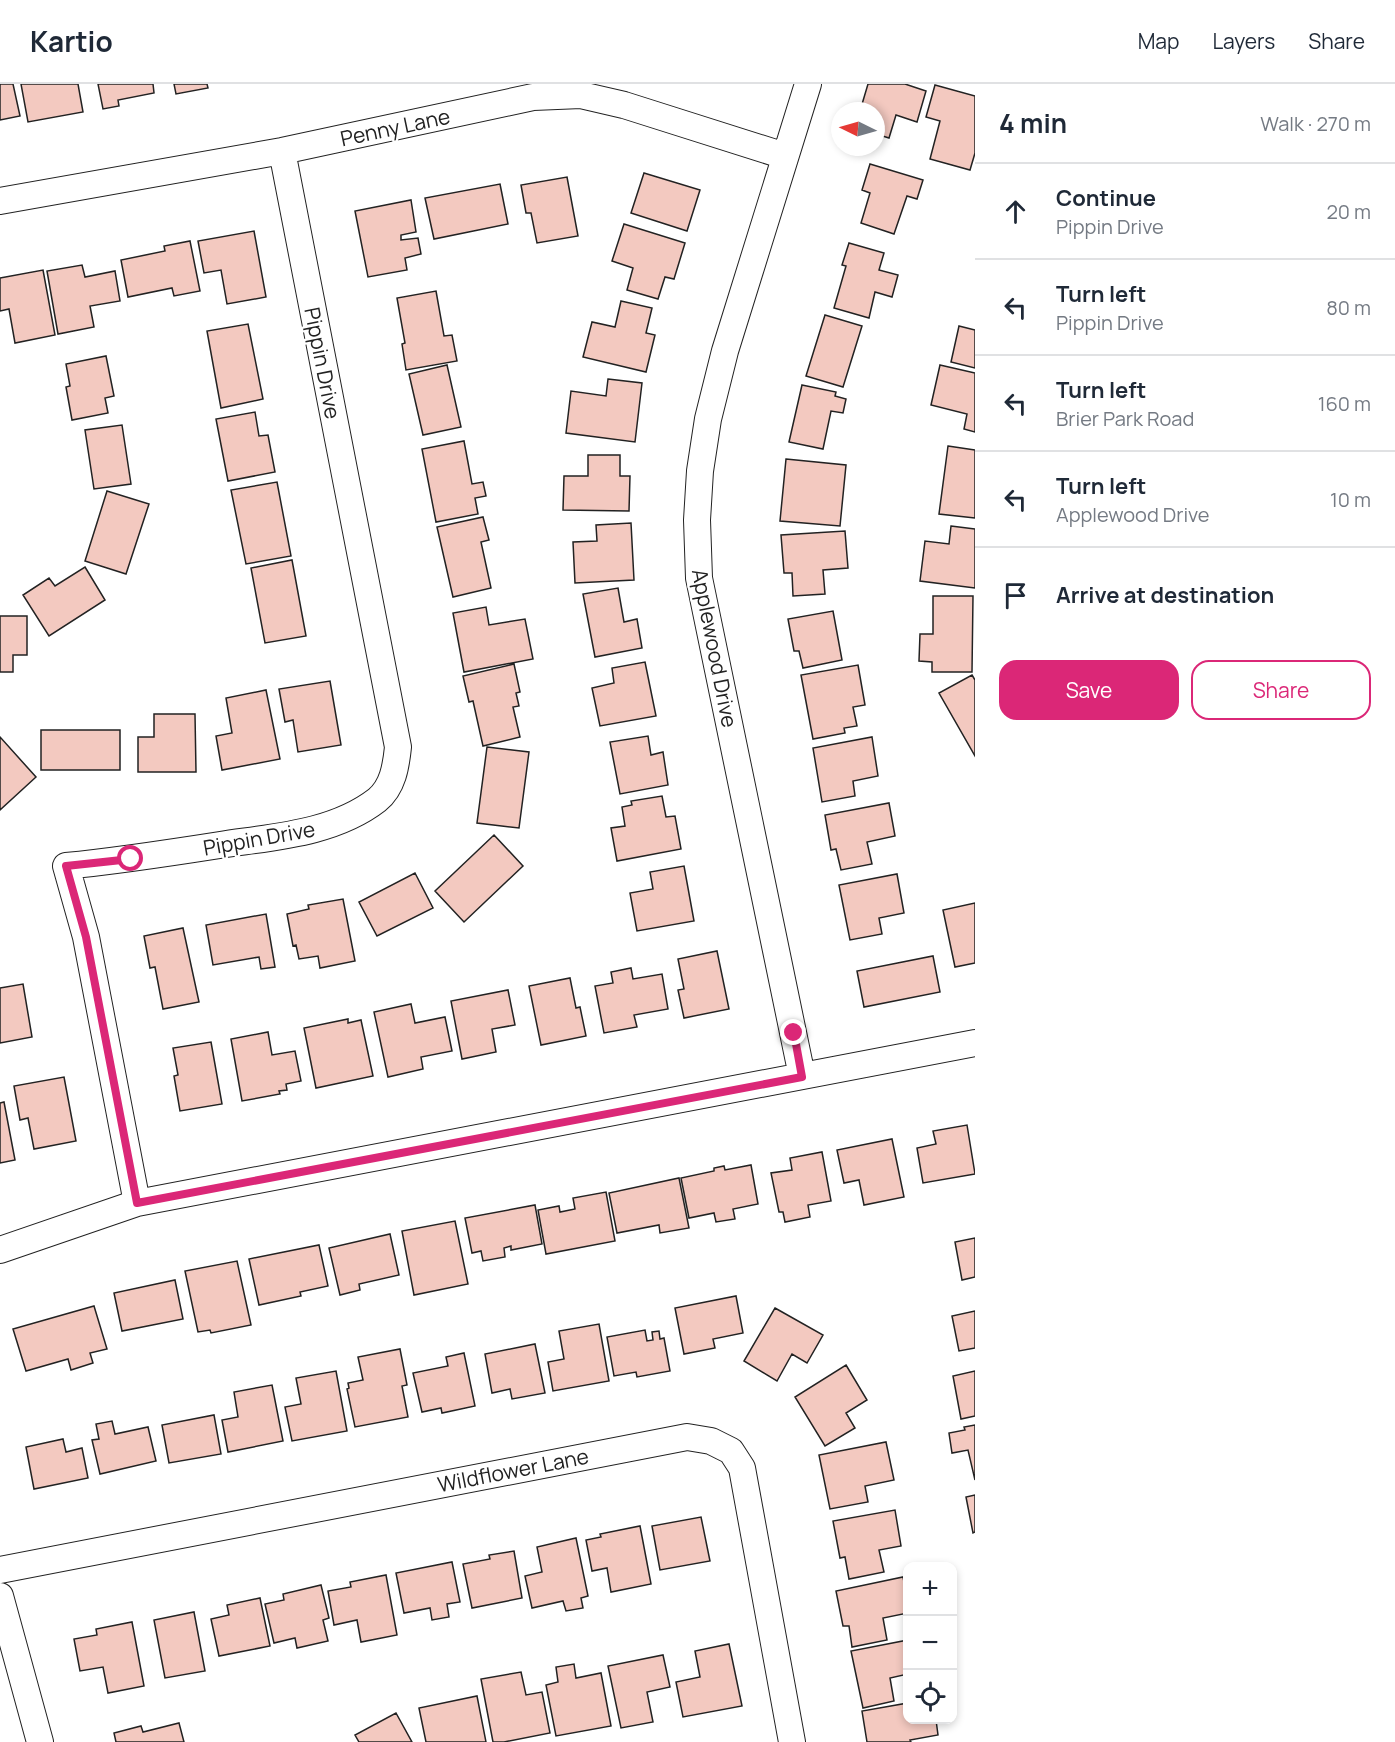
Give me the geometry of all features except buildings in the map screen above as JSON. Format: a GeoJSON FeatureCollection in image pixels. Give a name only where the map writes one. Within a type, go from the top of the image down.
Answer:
{"type":"FeatureCollection","features":[{"type":"Feature","properties":{"kind":"street","name":"Applewood Drive"},"geometry":{"type":"LineString","coordinates":[[802,1077],[699,578],[697,520],[700,471],[725,351],[808,84]]}},
{"type":"Feature","properties":{"kind":"street","name":"Penny Lane"},"geometry":{"type":"LineString","coordinates":[[0,201],[282,151],[533,97],[581,95],[624,105],[785,156]]}},
{"type":"Feature","properties":{"kind":"street","name":"Pippin Drive"},"geometry":{"type":"LineString","coordinates":[[137,1203],[86,937],[66,866],[131,859],[309,832],[356,813],[378,799],[394,774],[398,747],[282,151]]}},
{"type":"Feature","properties":{"kind":"street"},"geometry":{"type":"LineString","coordinates":[[0,1250],[137,1203],[975,1043]]}},
{"type":"Feature","properties":{"kind":"street","name":"Wildflower Lane"},"geometry":{"type":"LineString","coordinates":[[0,1570],[687,1437],[711,1441],[730,1451],[742,1468],[792,1742]]}},
{"type":"Feature","properties":{"kind":"street"},"geometry":{"type":"LineString","coordinates":[[0,1596],[40,1742]]}},
{"type":"Feature","properties":{"kind":"route"},"geometry":{"type":"LineString","coordinates":[[131,859],[66,866],[86,937],[137,1203],[802,1077],[794,1033]]}}]}
